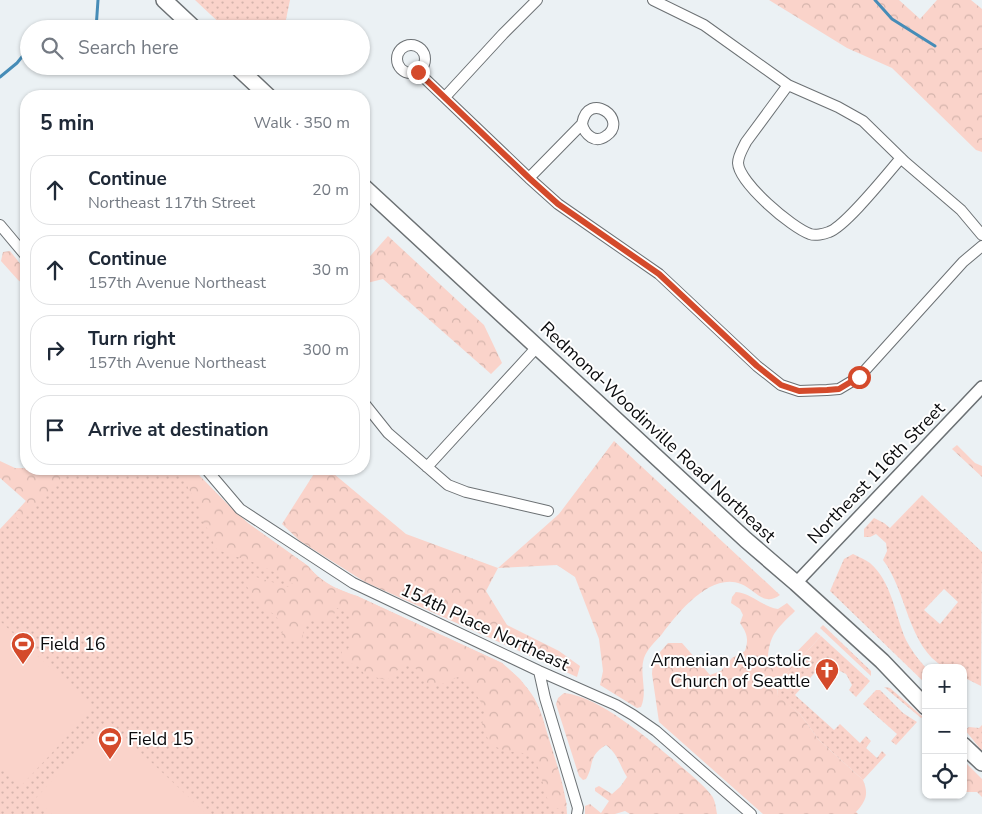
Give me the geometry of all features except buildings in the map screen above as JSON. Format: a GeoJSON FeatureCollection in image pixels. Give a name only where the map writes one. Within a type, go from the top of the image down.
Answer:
{"type":"FeatureCollection","features":[{"type":"Feature","properties":{"kind":"main road"},"geometry":{"type":"LineString","coordinates":[[164,0],[185,20]]}},
{"type":"Feature","properties":{"kind":"main road"},"geometry":{"type":"LineString","coordinates":[[246,75],[262,90]]}},
{"type":"Feature","properties":{"kind":"main road","name":"Redmond-Woodinville Road Northeast"},"geometry":{"type":"LineString","coordinates":[[370,193],[746,540],[896,675],[922,704]]}},
{"type":"Feature","properties":{"kind":"main road"},"geometry":{"type":"LineString","coordinates":[[967,749],[982,764]]}},
{"type":"Feature","properties":{"kind":"street"},"geometry":{"type":"LineString","coordinates":[[445,97],[537,0]]}},
{"type":"Feature","properties":{"kind":"street"},"geometry":{"type":"LineString","coordinates":[[654,0],[704,25],[788,85],[838,107],[863,121],[901,158],[961,210],[982,235]]}},
{"type":"Feature","properties":{"kind":"street"},"geometry":{"type":"LineString","coordinates":[[418,72],[529,178],[572,214],[659,274],[757,366],[781,385],[799,391],[839,389],[859,377],[964,262],[982,246]]}},
{"type":"Feature","properties":{"kind":"street"},"geometry":{"type":"LineString","coordinates":[[788,85],[746,142],[741,151],[738,164],[744,179],[759,195],[796,226],[812,235],[830,232],[844,221],[901,158]]}},
{"type":"Feature","properties":{"kind":"street"},"geometry":{"type":"LineString","coordinates":[[529,178],[582,124]]}},
{"type":"Feature","properties":{"kind":"street"},"geometry":{"type":"LineString","coordinates":[[0,225],[20,249]]}},
{"type":"Feature","properties":{"kind":"street"},"geometry":{"type":"LineString","coordinates":[[427,467],[537,347]]}},
{"type":"Feature","properties":{"kind":"street","name":"Northeast 116th Street"},"geometry":{"type":"LineString","coordinates":[[796,583],[982,387]]}},
{"type":"Feature","properties":{"kind":"street"},"geometry":{"type":"LineString","coordinates":[[370,410],[388,432],[448,485],[466,492],[548,511]]}},
{"type":"Feature","properties":{"kind":"street","name":"154th Place Northeast"},"geometry":{"type":"LineString","coordinates":[[211,475],[240,509],[353,583],[539,671],[616,705],[647,724],[751,814]]}},
{"type":"Feature","properties":{"kind":"street"},"geometry":{"type":"LineString","coordinates":[[539,671],[545,698],[578,808],[578,814]]}},
{"type":"Feature","properties":{"kind":"green space"},"geometry":{"type":"Polygon","coordinates":[[[195,0],[290,0],[286,20],[216,20],[195,0]]]}},
{"type":"Feature","properties":{"kind":"green space"},"geometry":{"type":"Polygon","coordinates":[[[769,0],[899,0],[920,19],[937,0],[971,0],[982,9],[982,152],[976,150],[892,68],[847,48],[769,0]]]}},
{"type":"Feature","properties":{"kind":"green space"},"geometry":{"type":"Polygon","coordinates":[[[388,236],[484,325],[502,363],[491,374],[383,279],[370,282],[370,256],[388,236]]]}},
{"type":"Feature","properties":{"kind":"green space"},"geometry":{"type":"Polygon","coordinates":[[[10,251],[20,264],[20,282],[1,261],[3,252],[10,251]]]}},
{"type":"Feature","properties":{"kind":"green space"},"geometry":{"type":"Polygon","coordinates":[[[614,441],[780,595],[769,599],[764,598],[741,584],[729,582],[707,589],[696,597],[677,616],[645,655],[642,670],[644,695],[641,707],[637,708],[600,685],[603,671],[599,639],[575,577],[557,565],[498,568],[559,514],[614,441]]]}},
{"type":"Feature","properties":{"kind":"green space"},"geometry":{"type":"Polygon","coordinates":[[[957,445],[975,463],[982,466],[982,477],[952,449],[957,445]]]}},
{"type":"Feature","properties":{"kind":"green space"},"geometry":{"type":"Polygon","coordinates":[[[0,461],[15,468],[20,468],[20,475],[64,475],[24,519],[19,520],[14,515],[26,501],[0,478],[0,461]]]}},
{"type":"Feature","properties":{"kind":"green space"},"geometry":{"type":"Polygon","coordinates":[[[50,475],[199,475],[249,524],[308,566],[330,585],[502,663],[520,679],[534,698],[543,719],[561,778],[567,814],[0,814],[0,529],[50,475]]]}},
{"type":"Feature","properties":{"kind":"green space"},"geometry":{"type":"Polygon","coordinates":[[[186,475],[199,475],[249,524],[308,566],[330,585],[502,663],[520,679],[534,698],[542,717],[567,805],[554,809],[549,803],[538,766],[527,755],[504,750],[490,744],[482,725],[485,709],[474,691],[458,677],[442,684],[426,684],[414,666],[404,664],[387,680],[365,675],[359,667],[342,659],[342,650],[351,647],[347,611],[337,608],[331,620],[316,619],[305,624],[302,639],[287,643],[280,639],[284,628],[275,615],[257,603],[246,585],[256,577],[288,587],[293,584],[265,568],[214,547],[212,536],[201,519],[198,503],[188,488],[186,475]]]}},
{"type":"Feature","properties":{"kind":"green space"},"geometry":{"type":"Polygon","coordinates":[[[313,475],[335,475],[406,534],[498,568],[486,591],[507,625],[559,651],[580,666],[577,677],[365,582],[300,541],[282,524],[313,475]]]}},
{"type":"Feature","properties":{"kind":"green space"},"geometry":{"type":"Polygon","coordinates":[[[922,495],[982,552],[981,686],[967,679],[967,664],[940,664],[932,658],[915,633],[898,587],[883,560],[887,551],[886,543],[876,534],[864,537],[864,529],[874,518],[890,528],[922,495]],[[944,589],[924,610],[940,624],[958,602],[944,589]]]}},
{"type":"Feature","properties":{"kind":"green space"},"geometry":{"type":"Polygon","coordinates":[[[853,554],[870,563],[883,580],[892,599],[906,640],[923,664],[922,680],[830,591],[844,559],[853,554]]]}},
{"type":"Feature","properties":{"kind":"green space"},"geometry":{"type":"Polygon","coordinates":[[[736,592],[747,595],[773,608],[778,609],[787,603],[795,611],[776,631],[769,648],[768,656],[782,667],[816,632],[821,636],[777,684],[778,696],[800,714],[819,740],[863,780],[866,797],[856,812],[858,814],[763,814],[659,722],[652,674],[653,660],[668,643],[682,643],[710,675],[721,671],[732,658],[745,651],[747,636],[740,623],[743,615],[740,609],[731,603],[732,597],[736,592]]]}},
{"type":"Feature","properties":{"kind":"green space","name":"Field 16"},"geometry":{"type":"Polygon","coordinates":[[[0,621],[94,708],[21,786],[0,766],[0,621]]]}},
{"type":"Feature","properties":{"kind":"green space"},"geometry":{"type":"Polygon","coordinates":[[[823,625],[871,671],[871,676],[820,628],[823,625]]]}},
{"type":"Feature","properties":{"kind":"green space"},"geometry":{"type":"Polygon","coordinates":[[[821,636],[870,681],[856,697],[849,690],[852,685],[846,674],[836,669],[827,675],[819,668],[795,695],[834,730],[840,724],[860,743],[866,736],[871,741],[866,748],[877,758],[882,751],[886,755],[863,780],[819,740],[800,714],[778,697],[777,684],[821,636]]]}},
{"type":"Feature","properties":{"kind":"green space"},"geometry":{"type":"Polygon","coordinates":[[[884,687],[890,688],[922,716],[921,718],[884,687]]]}},
{"type":"Feature","properties":{"kind":"green space"},"geometry":{"type":"Polygon","coordinates":[[[876,690],[880,690],[903,713],[917,722],[896,745],[891,741],[897,734],[863,704],[876,690]]]}},
{"type":"Feature","properties":{"kind":"green space"},"geometry":{"type":"Polygon","coordinates":[[[564,693],[578,696],[607,710],[651,742],[708,791],[714,800],[717,814],[630,814],[625,811],[615,814],[585,814],[585,806],[590,804],[601,813],[609,801],[595,791],[595,788],[599,786],[612,794],[627,777],[616,756],[606,745],[596,753],[586,779],[583,780],[579,776],[556,704],[558,698],[564,693]]]}},
{"type":"Feature","properties":{"kind":"green space","name":"Field 15"},"geometry":{"type":"Polygon","coordinates":[[[107,721],[207,814],[52,814],[35,799],[107,721]]]}},
{"type":"Feature","properties":{"kind":"green space"},"geometry":{"type":"Polygon","coordinates":[[[982,725],[982,751],[967,732],[969,727],[979,728],[982,725]]]}},
{"type":"Feature","properties":{"kind":"green space"},"geometry":{"type":"Polygon","coordinates":[[[967,764],[982,779],[982,797],[977,792],[967,792],[967,764]]]}},
{"type":"Feature","properties":{"kind":"waterway"},"geometry":{"type":"LineString","coordinates":[[97,20],[98,0]]}},
{"type":"Feature","properties":{"kind":"waterway"},"geometry":{"type":"LineString","coordinates":[[875,0],[892,19],[935,46]]}},
{"type":"Feature","properties":{"kind":"waterway"},"geometry":{"type":"LineString","coordinates":[[0,77],[20,59]]}},
{"type":"Feature","properties":{"kind":"place","name":"Field 16"},"geometry":{"type":"Point","coordinates":[23,665]}},
{"type":"Feature","properties":{"kind":"place","name":"Armenian Apostolic Church of Seattle"},"geometry":{"type":"Point","coordinates":[827,691]}},
{"type":"Feature","properties":{"kind":"place","name":"Field 15"},"geometry":{"type":"Point","coordinates":[110,760]}},
{"type":"Feature","properties":{"kind":"route"},"geometry":{"type":"LineString","coordinates":[[418,72],[558,204],[659,274],[757,366],[781,385],[799,391],[839,389],[859,377]]}}]}
